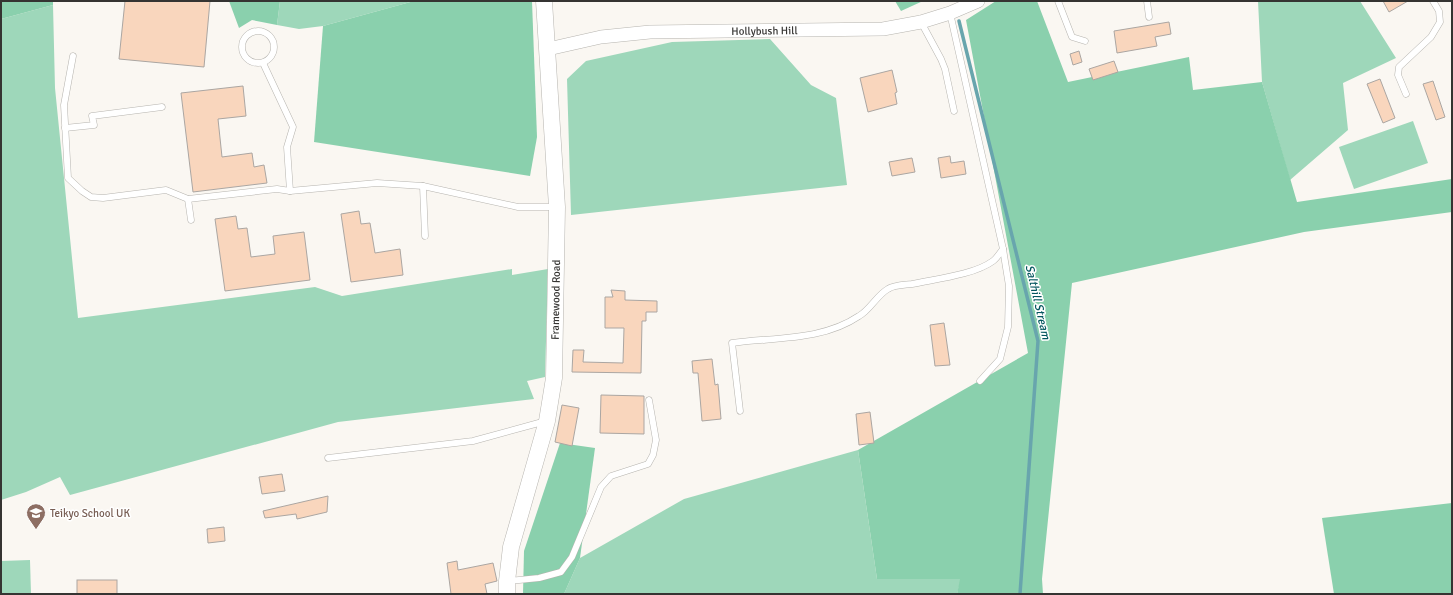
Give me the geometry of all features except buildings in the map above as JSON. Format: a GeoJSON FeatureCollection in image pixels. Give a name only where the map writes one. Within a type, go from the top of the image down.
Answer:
{"type":"FeatureCollection","features":[{"type":"Feature","properties":{"kind":"street","name":"Framewood Road"},"geometry":{"type":"LineString","coordinates":[[507,588],[511,547],[548,421],[554,378],[557,207],[544,1]]}},
{"type":"Feature","properties":{"kind":"street","name":"Hollybush Hill"},"geometry":{"type":"LineString","coordinates":[[548,49],[601,37],[650,32],[884,29],[921,22],[950,13],[978,1]]}},
{"type":"Feature","properties":{"kind":"lane"},"geometry":{"type":"LineString","coordinates":[[1058,1],[1072,37],[1085,42]]}},
{"type":"Feature","properties":{"kind":"lane"},"geometry":{"type":"LineString","coordinates":[[1147,1],[1149,17]]}},
{"type":"Feature","properties":{"kind":"lane"},"geometry":{"type":"LineString","coordinates":[[1406,94],[1398,75],[1399,67],[1431,37],[1440,22],[1439,11],[1433,1]]}},
{"type":"Feature","properties":{"kind":"lane"},"geometry":{"type":"LineString","coordinates":[[950,13],[1003,249],[1009,286],[1008,327],[1000,359],[980,381]]}},
{"type":"Feature","properties":{"kind":"lane"},"geometry":{"type":"LineString","coordinates":[[921,22],[945,69],[954,111]]}},
{"type":"Feature","properties":{"kind":"lane"},"geometry":{"type":"LineString","coordinates":[[254,32],[264,32],[269,36],[274,45],[272,56],[263,63],[252,63],[242,52],[245,37],[254,32]]}},
{"type":"Feature","properties":{"kind":"lane"},"geometry":{"type":"LineString","coordinates":[[73,56],[64,105],[68,178],[91,198],[103,198],[166,190],[188,199],[276,189],[290,191],[377,183],[423,186],[518,207],[557,207]]}},
{"type":"Feature","properties":{"kind":"lane"},"geometry":{"type":"LineString","coordinates":[[263,63],[293,127],[287,147],[290,191]]}},
{"type":"Feature","properties":{"kind":"lane"},"geometry":{"type":"LineString","coordinates":[[65,128],[94,124],[92,116],[162,107]]}},
{"type":"Feature","properties":{"kind":"lane"},"geometry":{"type":"LineString","coordinates":[[423,186],[425,236]]}},
{"type":"Feature","properties":{"kind":"lane"},"geometry":{"type":"LineString","coordinates":[[88,204],[91,198]]}},
{"type":"Feature","properties":{"kind":"lane"},"geometry":{"type":"LineString","coordinates":[[188,199],[191,220]]}},
{"type":"Feature","properties":{"kind":"lane"},"geometry":{"type":"LineString","coordinates":[[740,411],[732,343],[791,338],[819,333],[837,327],[860,316],[888,288],[963,274],[984,266],[994,260],[1003,249]]}},
{"type":"Feature","properties":{"kind":"lane"},"geometry":{"type":"LineString","coordinates":[[507,588],[561,572],[572,557],[601,487],[611,476],[648,464],[653,455],[656,440],[649,400]]}},
{"type":"Feature","properties":{"kind":"lane"},"geometry":{"type":"LineString","coordinates":[[328,458],[473,441],[548,421]]}},
{"type":"Feature","properties":{"kind":"green space"},"geometry":{"type":"Polygon","coordinates":[[[1,1],[53,1],[53,5],[1,19],[1,1]]]}},
{"type":"Feature","properties":{"kind":"green space"},"geometry":{"type":"Polygon","coordinates":[[[229,1],[280,1],[277,25],[252,20],[239,28],[229,1]]]}},
{"type":"Feature","properties":{"kind":"green space"},"geometry":{"type":"Polygon","coordinates":[[[280,1],[414,1],[323,26],[299,29],[277,25],[280,1]]]}},
{"type":"Feature","properties":{"kind":"green space"},"geometry":{"type":"Polygon","coordinates":[[[414,1],[532,1],[537,137],[530,176],[314,142],[323,26],[414,1]]]}},
{"type":"Feature","properties":{"kind":"green space"},"geometry":{"type":"Polygon","coordinates":[[[895,1],[923,1],[901,11],[895,1]]]}},
{"type":"Feature","properties":{"kind":"green space"},"geometry":{"type":"Polygon","coordinates":[[[996,1],[1037,1],[1068,82],[1189,57],[1193,90],[1262,82],[1297,202],[1452,179],[1452,212],[1304,232],[1072,283],[1042,579],[1043,594],[957,594],[960,579],[877,579],[858,450],[1028,353],[966,20],[996,1]]]}},
{"type":"Feature","properties":{"kind":"green space"},"geometry":{"type":"Polygon","coordinates":[[[1258,1],[1360,1],[1396,58],[1343,83],[1348,130],[1290,180],[1262,82],[1258,1]]]}},
{"type":"Feature","properties":{"kind":"green space"},"geometry":{"type":"Polygon","coordinates":[[[53,5],[55,88],[78,318],[315,287],[342,296],[512,269],[512,275],[548,269],[545,377],[527,381],[534,399],[338,422],[70,495],[60,477],[26,492],[1,500],[1,19],[53,5]]]}},
{"type":"Feature","properties":{"kind":"green space"},"geometry":{"type":"Polygon","coordinates":[[[770,39],[811,85],[836,98],[847,185],[571,215],[567,79],[586,61],[672,42],[770,39]]]}},
{"type":"Feature","properties":{"kind":"green space"},"geometry":{"type":"Polygon","coordinates":[[[1413,121],[1428,163],[1354,189],[1339,147],[1413,121]]]}},
{"type":"Feature","properties":{"kind":"green space"},"geometry":{"type":"Polygon","coordinates":[[[560,443],[595,448],[580,558],[564,594],[523,594],[524,551],[560,443]]]}},
{"type":"Feature","properties":{"kind":"green space"},"geometry":{"type":"Polygon","coordinates":[[[858,450],[877,579],[961,579],[957,594],[564,594],[580,558],[684,499],[858,450]]]}},
{"type":"Feature","properties":{"kind":"green space"},"geometry":{"type":"Polygon","coordinates":[[[1452,503],[1452,594],[1334,594],[1322,518],[1452,503]]]}},
{"type":"Feature","properties":{"kind":"green space"},"geometry":{"type":"Polygon","coordinates":[[[30,560],[31,594],[1,594],[1,561],[30,560]]]}},
{"type":"Feature","properties":{"kind":"waterway","name":"Salthill Stream"},"geometry":{"type":"LineString","coordinates":[[959,21],[1038,341],[1020,594]]}},
{"type":"Feature","properties":{"kind":"place","name":"Teikyo School UK"},"geometry":{"type":"Point","coordinates":[36,530]}}]}
